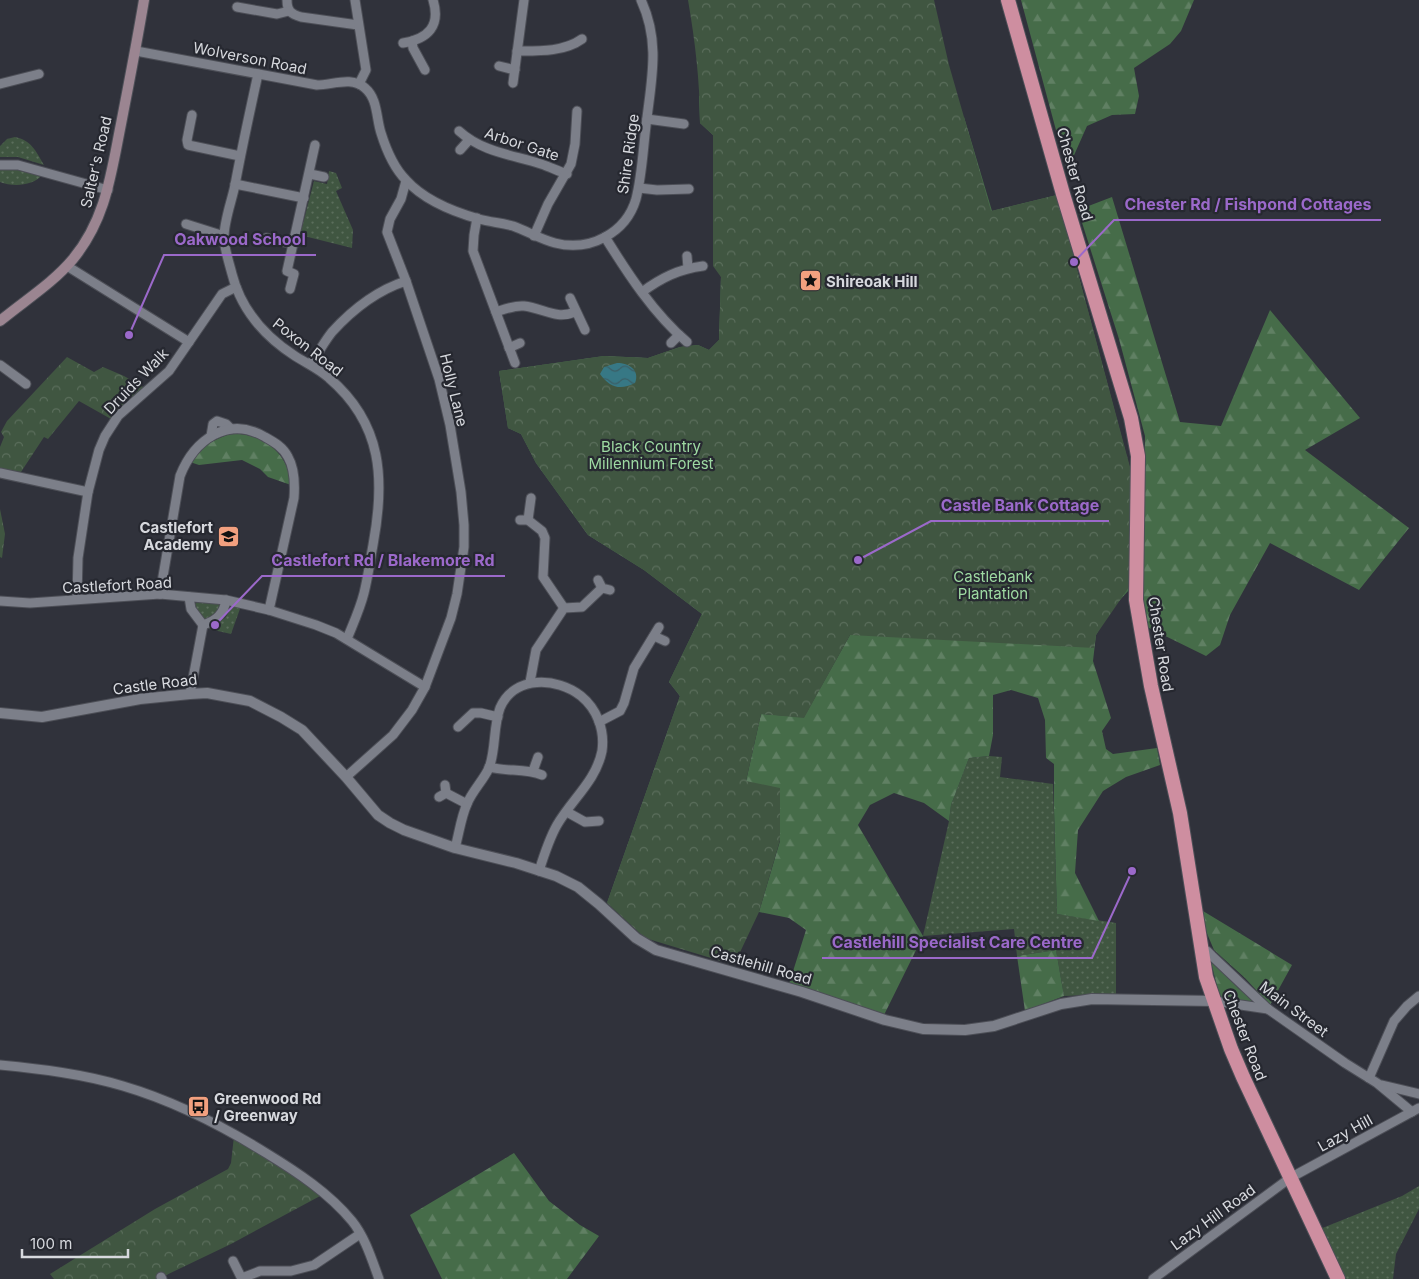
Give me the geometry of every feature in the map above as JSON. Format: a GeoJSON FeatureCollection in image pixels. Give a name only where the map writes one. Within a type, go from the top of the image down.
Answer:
{"type":"FeatureCollection","features":[{"type":"Feature","properties":{"kind":"highway","name":"Chester Road"},"geometry":{"type":"LineString","coordinates":[[1008,0],[1063,194],[1131,418],[1138,456],[1136,600],[1151,686],[1180,813],[1200,950],[1206,977],[1231,1049],[1338,1279]]}},
{"type":"Feature","properties":{"kind":"main road","name":"Salter's Road"},"geometry":{"type":"LineString","coordinates":[[0,321],[67,266],[93,231],[108,190],[136,51],[144,0]]}},
{"type":"Feature","properties":{"kind":"street"},"geometry":{"type":"LineString","coordinates":[[287,0],[288,11]]}},
{"type":"Feature","properties":{"kind":"street"},"geometry":{"type":"LineString","coordinates":[[355,0],[366,70],[359,84],[374,99],[384,140],[393,160],[406,181]]}},
{"type":"Feature","properties":{"kind":"street"},"geometry":{"type":"LineString","coordinates":[[425,70],[416,63],[413,48],[408,42],[427,34],[434,25],[436,18],[433,0]]}},
{"type":"Feature","properties":{"kind":"street"},"geometry":{"type":"LineString","coordinates":[[513,83],[524,0]]}},
{"type":"Feature","properties":{"kind":"street","name":"Shire Ridge"},"geometry":{"type":"LineString","coordinates":[[406,181],[430,199],[446,207],[477,218],[513,226],[555,243],[580,246],[591,244],[606,237],[626,220],[634,208],[639,188],[653,73],[653,49],[648,16],[641,0]]}},
{"type":"Feature","properties":{"kind":"street"},"geometry":{"type":"LineString","coordinates":[[236,7],[277,14],[288,11],[301,18],[358,25]]}},
{"type":"Feature","properties":{"kind":"street"},"geometry":{"type":"LineString","coordinates":[[516,51],[560,48],[580,41],[582,52]]}},
{"type":"Feature","properties":{"kind":"street","name":"Wolverson Road"},"geometry":{"type":"LineString","coordinates":[[136,51],[317,85],[346,81],[359,84]]}},
{"type":"Feature","properties":{"kind":"street"},"geometry":{"type":"LineString","coordinates":[[500,66],[515,70]]}},
{"type":"Feature","properties":{"kind":"street"},"geometry":{"type":"LineString","coordinates":[[0,84],[32,72]]}},
{"type":"Feature","properties":{"kind":"street","name":"Poxon Road"},"geometry":{"type":"LineString","coordinates":[[258,74],[224,236],[232,275],[246,308],[264,332],[294,355],[330,378],[352,403],[365,424],[377,457],[381,490],[380,508],[364,595],[347,639]]}},
{"type":"Feature","properties":{"kind":"street","name":"Arbor Gate"},"geometry":{"type":"LineString","coordinates":[[534,236],[548,204],[567,174],[573,158],[571,124],[576,111]]}},
{"type":"Feature","properties":{"kind":"street"},"geometry":{"type":"LineString","coordinates":[[192,115],[187,140],[188,145],[240,156]]}},
{"type":"Feature","properties":{"kind":"street"},"geometry":{"type":"LineString","coordinates":[[647,119],[670,126],[684,124]]}},
{"type":"Feature","properties":{"kind":"street","name":"Arbor Gate"},"geometry":{"type":"LineString","coordinates":[[459,131],[469,140],[492,150],[543,164],[567,174]]}},
{"type":"Feature","properties":{"kind":"street","name":"Arbor Gate"},"geometry":{"type":"LineString","coordinates":[[460,150],[469,140]]}},
{"type":"Feature","properties":{"kind":"street"},"geometry":{"type":"LineString","coordinates":[[290,289],[294,274],[287,271],[315,146]]}},
{"type":"Feature","properties":{"kind":"street"},"geometry":{"type":"LineString","coordinates":[[0,165],[18,165],[108,190]]}},
{"type":"Feature","properties":{"kind":"street"},"geometry":{"type":"LineString","coordinates":[[310,174],[324,176]]}},
{"type":"Feature","properties":{"kind":"street","name":"Holly Lane"},"geometry":{"type":"LineString","coordinates":[[346,777],[394,735],[412,710],[424,687],[451,618],[457,594],[464,547],[461,492],[439,380],[406,281],[387,232],[390,219],[401,199],[406,181]]}},
{"type":"Feature","properties":{"kind":"street"},"geometry":{"type":"LineString","coordinates":[[235,184],[304,198]]}},
{"type":"Feature","properties":{"kind":"street"},"geometry":{"type":"LineString","coordinates":[[639,188],[689,189]]}},
{"type":"Feature","properties":{"kind":"street"},"geometry":{"type":"LineString","coordinates":[[674,201],[675,190]]}},
{"type":"Feature","properties":{"kind":"street"},"geometry":{"type":"LineString","coordinates":[[477,218],[473,251],[515,363]]}},
{"type":"Feature","properties":{"kind":"street"},"geometry":{"type":"LineString","coordinates":[[186,224],[224,236]]}},
{"type":"Feature","properties":{"kind":"street"},"geometry":{"type":"LineString","coordinates":[[196,238],[198,228]]}},
{"type":"Feature","properties":{"kind":"street"},"geometry":{"type":"LineString","coordinates":[[606,237],[642,292],[687,342]]}},
{"type":"Feature","properties":{"kind":"street"},"geometry":{"type":"LineString","coordinates":[[266,238],[294,244]]}},
{"type":"Feature","properties":{"kind":"street"},"geometry":{"type":"LineString","coordinates":[[687,256],[688,268]]}},
{"type":"Feature","properties":{"kind":"street"},"geometry":{"type":"LineString","coordinates":[[67,266],[189,342]]}},
{"type":"Feature","properties":{"kind":"street"},"geometry":{"type":"LineString","coordinates":[[642,292],[671,273],[703,266]]}},
{"type":"Feature","properties":{"kind":"street"},"geometry":{"type":"LineString","coordinates":[[310,364],[332,332],[358,308],[378,293],[395,284],[406,281]]}},
{"type":"Feature","properties":{"kind":"street","name":"Druids Walk"},"geometry":{"type":"LineString","coordinates":[[77,600],[78,558],[88,492],[99,450],[109,430],[118,416],[169,371],[222,294],[236,287]]}},
{"type":"Feature","properties":{"kind":"street"},"geometry":{"type":"LineString","coordinates":[[570,298],[585,330]]}},
{"type":"Feature","properties":{"kind":"street"},"geometry":{"type":"LineString","coordinates":[[496,312],[519,306],[534,308],[555,315],[575,312]]}},
{"type":"Feature","properties":{"kind":"street"},"geometry":{"type":"LineString","coordinates":[[671,343],[679,335]]}},
{"type":"Feature","properties":{"kind":"street"},"geometry":{"type":"LineString","coordinates":[[509,348],[520,344]]}},
{"type":"Feature","properties":{"kind":"street"},"geometry":{"type":"LineString","coordinates":[[0,365],[15,374],[26,384]]}},
{"type":"Feature","properties":{"kind":"street"},"geometry":{"type":"LineString","coordinates":[[15,374],[21,367]]}},
{"type":"Feature","properties":{"kind":"street"},"geometry":{"type":"LineString","coordinates":[[160,594],[180,476],[186,460],[198,446],[211,436],[231,429],[243,429],[259,434],[276,443],[288,456],[294,472],[294,498],[269,610]]}},
{"type":"Feature","properties":{"kind":"street"},"geometry":{"type":"LineString","coordinates":[[0,473],[88,492]]}},
{"type":"Feature","properties":{"kind":"street"},"geometry":{"type":"LineString","coordinates":[[530,498],[524,520],[538,527],[545,538],[543,577],[564,608],[582,607],[603,586]]}},
{"type":"Feature","properties":{"kind":"street","name":"Castlefort Road"},"geometry":{"type":"LineString","coordinates":[[0,601],[30,603],[160,594],[226,600],[269,610],[316,625],[347,639],[424,687]]}},
{"type":"Feature","properties":{"kind":"street"},"geometry":{"type":"LineString","coordinates":[[190,597],[191,609],[203,625],[190,694]]}},
{"type":"Feature","properties":{"kind":"street"},"geometry":{"type":"LineString","coordinates":[[203,625],[221,616],[225,609],[226,600]]}},
{"type":"Feature","properties":{"kind":"street"},"geometry":{"type":"LineString","coordinates":[[530,682],[536,650],[564,608]]}},
{"type":"Feature","properties":{"kind":"street"},"geometry":{"type":"LineString","coordinates":[[600,722],[620,711],[634,668],[656,631],[665,641]]}},
{"type":"Feature","properties":{"kind":"street"},"geometry":{"type":"LineString","coordinates":[[455,848],[467,804],[489,767],[502,704],[510,695],[530,682],[549,683],[569,688],[585,699],[591,707],[600,722],[603,740],[600,758],[589,783],[558,823],[539,870]]}},
{"type":"Feature","properties":{"kind":"street","name":"Castle Road"},"geometry":{"type":"LineString","coordinates":[[0,714],[42,717],[140,699],[207,693],[250,701],[281,717],[302,730],[346,777]]}},
{"type":"Feature","properties":{"kind":"street"},"geometry":{"type":"LineString","coordinates":[[471,728],[460,725],[472,713],[498,717]]}},
{"type":"Feature","properties":{"kind":"street"},"geometry":{"type":"LineString","coordinates":[[489,767],[502,771],[538,773],[538,757]]}},
{"type":"Feature","properties":{"kind":"street","name":"Castlehill Road"},"geometry":{"type":"LineString","coordinates":[[346,777],[378,815],[404,830],[455,848],[556,876],[578,887],[636,938],[656,950],[802,992],[885,1020],[923,1029],[965,1030],[994,1026],[1061,1004],[1092,999],[1214,1002]]}},
{"type":"Feature","properties":{"kind":"street"},"geometry":{"type":"LineString","coordinates":[[443,792],[467,804]]}},
{"type":"Feature","properties":{"kind":"street"},"geometry":{"type":"LineString","coordinates":[[567,812],[585,822],[600,820]]}},
{"type":"Feature","properties":{"kind":"street","name":"Main Street"},"geometry":{"type":"LineString","coordinates":[[1200,950],[1207,951],[1268,1009],[1416,1110]]}},
{"type":"Feature","properties":{"kind":"street"},"geometry":{"type":"LineString","coordinates":[[1369,1078],[1394,1021],[1419,996]]}},
{"type":"Feature","properties":{"kind":"street"},"geometry":{"type":"LineString","coordinates":[[1214,1002],[1268,1009]]}},
{"type":"Feature","properties":{"kind":"street"},"geometry":{"type":"LineString","coordinates":[[0,1065],[37,1068],[83,1076],[122,1086],[201,1116],[231,1132],[323,1192],[352,1222],[360,1234],[379,1279]]}},
{"type":"Feature","properties":{"kind":"street","name":"Main Street"},"geometry":{"type":"LineString","coordinates":[[1377,1083],[1419,1094]]}},
{"type":"Feature","properties":{"kind":"street","name":"Lazy Hill"},"geometry":{"type":"LineString","coordinates":[[1290,1178],[1416,1110]]}},
{"type":"Feature","properties":{"kind":"street","name":"Lazy Hill Road"},"geometry":{"type":"LineString","coordinates":[[1153,1279],[1290,1178]]}},
{"type":"Feature","properties":{"kind":"street"},"geometry":{"type":"LineString","coordinates":[[233,1261],[242,1278],[260,1271],[291,1271],[314,1265],[360,1234]]}},
{"type":"Feature","properties":{"kind":"green space"},"geometry":{"type":"Polygon","coordinates":[[[688,0],[934,0],[949,65],[991,211],[1057,195],[1130,467],[1129,587],[1096,635],[1094,648],[850,635],[804,718],[761,714],[746,781],[780,788],[780,840],[759,912],[734,965],[645,938],[607,903],[680,696],[669,682],[702,614],[644,570],[588,535],[536,463],[521,434],[508,428],[499,371],[604,356],[648,358],[680,347],[698,345],[709,350],[719,340],[721,277],[713,266],[713,135],[700,123],[697,61],[688,0]]]}},
{"type":"Feature","properties":{"kind":"green space"},"geometry":{"type":"Polygon","coordinates":[[[1021,0],[1194,0],[1181,31],[1170,44],[1134,68],[1139,96],[1135,114],[1112,115],[1087,126],[1067,171],[1021,0]]]}},
{"type":"Feature","properties":{"kind":"green space"},"geometry":{"type":"Polygon","coordinates":[[[738,83],[964,117],[992,211],[1057,195],[1130,469],[1131,559],[1129,590],[1109,612],[1096,635],[1093,661],[1111,718],[1102,731],[1106,749],[1113,754],[1157,748],[1160,765],[1126,777],[1103,791],[1078,830],[1075,873],[1099,921],[1057,914],[1054,764],[1046,758],[1045,720],[1038,698],[1011,690],[993,695],[993,735],[989,756],[969,758],[951,805],[949,821],[924,803],[894,793],[870,805],[858,825],[923,936],[884,1015],[789,984],[806,930],[789,918],[759,912],[780,841],[746,781],[761,714],[804,717],[850,635],[873,543],[607,903],[680,696],[669,682],[702,614],[644,570],[588,535],[536,463],[521,434],[508,428],[499,371],[604,356],[648,358],[680,347],[698,345],[709,350],[719,340],[721,277],[714,248],[713,135],[700,123],[699,96],[738,83]]]}},
{"type":"Feature","properties":{"kind":"green space"},"geometry":{"type":"Polygon","coordinates":[[[15,137],[29,143],[44,165],[18,157],[0,157],[0,146],[7,139],[15,137]]]}},
{"type":"Feature","properties":{"kind":"green space"},"geometry":{"type":"Polygon","coordinates":[[[15,168],[42,175],[38,179],[22,184],[11,185],[0,182],[0,170],[15,168]]]}},
{"type":"Feature","properties":{"kind":"green space"},"geometry":{"type":"Polygon","coordinates":[[[329,171],[336,173],[342,188],[336,191],[353,230],[352,248],[300,235],[314,181],[327,184],[329,171]]]}},
{"type":"Feature","properties":{"kind":"green space"},"geometry":{"type":"Polygon","coordinates":[[[1112,197],[1180,422],[1221,426],[1270,310],[1360,418],[1305,450],[1409,528],[1359,590],[1270,543],[1230,615],[1220,645],[1206,656],[1147,627],[1142,596],[1145,436],[1119,339],[1078,210],[1112,197]]]}},
{"type":"Feature","properties":{"kind":"green space"},"geometry":{"type":"Polygon","coordinates":[[[67,357],[94,372],[103,367],[145,388],[111,419],[79,401],[48,439],[44,437],[21,472],[0,469],[0,447],[4,437],[1,432],[7,421],[67,357]]]}},
{"type":"Feature","properties":{"kind":"green space"},"geometry":{"type":"Polygon","coordinates":[[[230,434],[242,434],[253,437],[272,447],[285,463],[291,485],[268,477],[260,469],[242,460],[199,465],[190,462],[208,444],[230,434]]]}},
{"type":"Feature","properties":{"kind":"green space"},"geometry":{"type":"Polygon","coordinates":[[[0,509],[5,534],[2,558],[0,557],[0,509]]]}},
{"type":"Feature","properties":{"kind":"green space"},"geometry":{"type":"Polygon","coordinates":[[[199,601],[217,601],[220,605],[218,614],[205,621],[194,608],[195,604],[199,601]]]}},
{"type":"Feature","properties":{"kind":"green space"},"geometry":{"type":"Polygon","coordinates":[[[233,606],[241,606],[231,634],[209,629],[225,618],[233,606]]]}},
{"type":"Feature","properties":{"kind":"green space"},"geometry":{"type":"Polygon","coordinates":[[[1002,757],[1000,777],[1053,784],[1057,914],[1116,923],[1116,994],[1064,996],[1056,950],[1017,956],[1014,929],[923,936],[951,805],[969,758],[1002,757]]]}},
{"type":"Feature","properties":{"kind":"green space"},"geometry":{"type":"Polygon","coordinates":[[[1203,911],[1292,965],[1270,1005],[1245,978],[1214,950],[1203,924],[1203,911]]]}},
{"type":"Feature","properties":{"kind":"green space"},"geometry":{"type":"Polygon","coordinates":[[[1056,950],[1064,996],[1025,1011],[1017,956],[1056,950]]]}},
{"type":"Feature","properties":{"kind":"green space"},"geometry":{"type":"Polygon","coordinates":[[[1210,958],[1238,988],[1259,1005],[1220,998],[1210,958]]]}},
{"type":"Feature","properties":{"kind":"green space"},"geometry":{"type":"Polygon","coordinates":[[[234,1136],[322,1195],[231,1244],[158,1279],[54,1279],[50,1274],[155,1209],[228,1169],[231,1163],[234,1136]]]}},
{"type":"Feature","properties":{"kind":"green space"},"geometry":{"type":"Polygon","coordinates":[[[514,1153],[549,1201],[580,1225],[599,1236],[567,1279],[442,1279],[410,1215],[514,1153]]]}},
{"type":"Feature","properties":{"kind":"green space"},"geometry":{"type":"Polygon","coordinates":[[[1419,1186],[1419,1209],[1396,1254],[1393,1279],[1344,1279],[1320,1229],[1402,1196],[1419,1186]]]}},
{"type":"Feature","properties":{"kind":"water"},"geometry":{"type":"Polygon","coordinates":[[[617,363],[626,364],[635,371],[635,383],[620,387],[611,385],[603,378],[600,374],[604,367],[617,363]]]}},
{"type":"Feature","properties":{"kind":"place","name":"Chester Rd / Fishpond Cottages"},"geometry":{"type":"Point","coordinates":[1074,262]}},
{"type":"Feature","properties":{"kind":"place","name":"Shireoak Hill"},"geometry":{"type":"Point","coordinates":[810,281]}},
{"type":"Feature","properties":{"kind":"place","name":"Oakwood School"},"geometry":{"type":"Point","coordinates":[129,335]}},
{"type":"Feature","properties":{"kind":"place","name":"Castlefort Academy"},"geometry":{"type":"Point","coordinates":[229,536]}},
{"type":"Feature","properties":{"kind":"place","name":"Castle Bank Cottage"},"geometry":{"type":"Point","coordinates":[858,560]}},
{"type":"Feature","properties":{"kind":"place","name":"Castlefort Rd / Blakemore Rd"},"geometry":{"type":"Point","coordinates":[215,625]}},
{"type":"Feature","properties":{"kind":"place","name":"Castlehill Specialist Care Centre"},"geometry":{"type":"Point","coordinates":[1132,871]}},
{"type":"Feature","properties":{"kind":"place","name":"Greenwood Rd / Greenway"},"geometry":{"type":"Point","coordinates":[198,1107]}},
{"type":"Feature","properties":{"kind":"park label","name":"Black Country Millennium Forest"},"geometry":{"type":"Point","coordinates":[651,454]}},
{"type":"Feature","properties":{"kind":"park label","name":"Castlebank Plantation"},"geometry":{"type":"Point","coordinates":[993,584]}}]}
